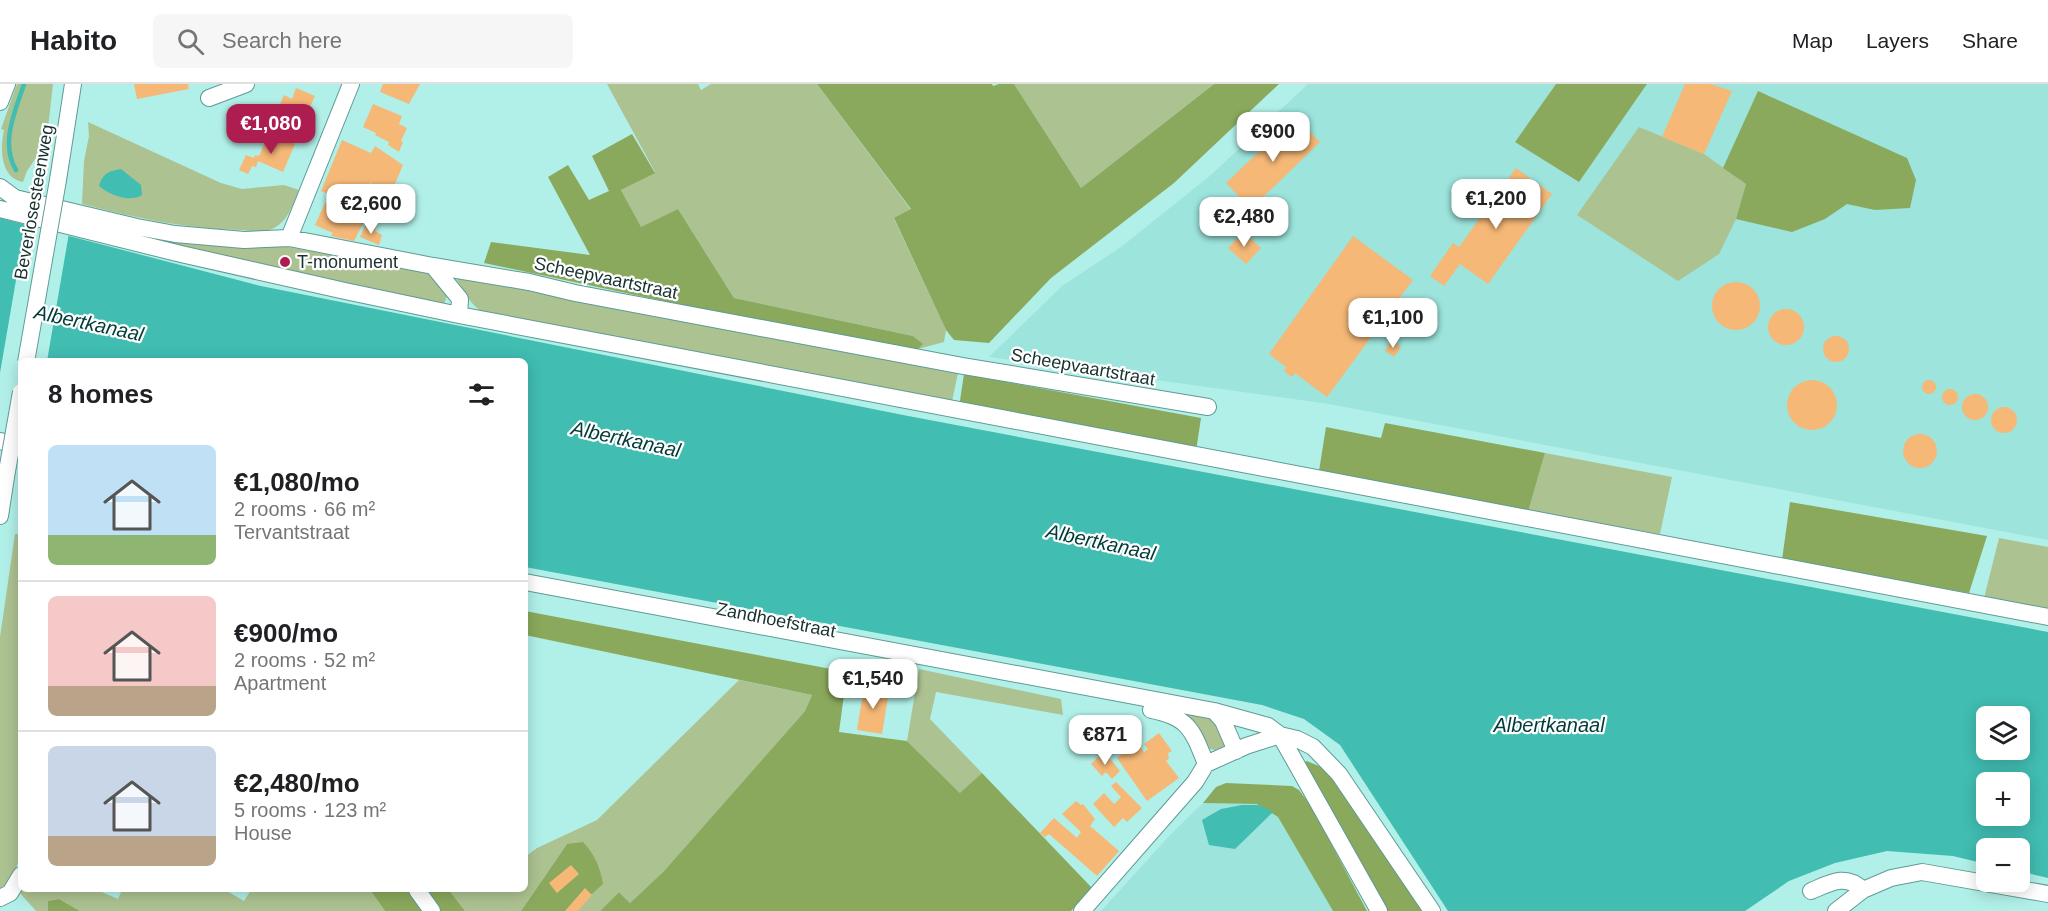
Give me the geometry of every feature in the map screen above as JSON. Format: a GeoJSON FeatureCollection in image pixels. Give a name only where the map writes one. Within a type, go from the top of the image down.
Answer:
{"type":"FeatureCollection","features":[{"type":"Feature","properties":{"kind":"street"},"geometry":{"type":"LineString","coordinates":[[0,102],[6,84]]}},
{"type":"Feature","properties":{"kind":"street","name":"Beverlosesteenweg"},"geometry":{"type":"LineString","coordinates":[[27,358],[73,84]]}},
{"type":"Feature","properties":{"kind":"street"},"geometry":{"type":"LineString","coordinates":[[209,98],[246,84]]}},
{"type":"Feature","properties":{"kind":"street"},"geometry":{"type":"LineString","coordinates":[[290,238],[351,84]]}},
{"type":"Feature","properties":{"kind":"street","name":"Scheepvaartstraat"},"geometry":{"type":"LineString","coordinates":[[0,187],[15,198],[137,227],[215,238],[244,240],[290,238],[963,366],[1208,407]]}},
{"type":"Feature","properties":{"kind":"street"},"geometry":{"type":"LineString","coordinates":[[0,209],[193,257],[459,315],[2048,617]]}},
{"type":"Feature","properties":{"kind":"street"},"geometry":{"type":"LineString","coordinates":[[433,266],[460,299],[459,315]]}},
{"type":"Feature","properties":{"kind":"street"},"geometry":{"type":"LineString","coordinates":[[0,516],[18,409]]}},
{"type":"Feature","properties":{"kind":"street"},"geometry":{"type":"LineString","coordinates":[[0,441],[18,446]]}},
{"type":"Feature","properties":{"kind":"street"},"geometry":{"type":"LineString","coordinates":[[528,583],[1214,711],[1268,726],[1280,735],[1297,739],[1313,747],[1339,774],[1432,911]]}},
{"type":"Feature","properties":{"kind":"street","name":"Zandhoefstraat"},"geometry":{"type":"LineString","coordinates":[[528,593],[1163,712],[1175,716],[1192,731],[1206,764]]}},
{"type":"Feature","properties":{"kind":"street"},"geometry":{"type":"LineString","coordinates":[[1214,711],[1223,721],[1236,751]]}},
{"type":"Feature","properties":{"kind":"street"},"geometry":{"type":"LineString","coordinates":[[1082,911],[1195,782],[1206,764],[1280,735]]}},
{"type":"Feature","properties":{"kind":"street"},"geometry":{"type":"LineString","coordinates":[[1280,735],[1379,911]]}},
{"type":"Feature","properties":{"kind":"street"},"geometry":{"type":"LineString","coordinates":[[1836,911],[1863,890],[1891,878],[1922,872],[2048,894]]}},
{"type":"Feature","properties":{"kind":"street"},"geometry":{"type":"LineString","coordinates":[[0,898],[10,893],[18,880]]}},
{"type":"Feature","properties":{"kind":"street"},"geometry":{"type":"LineString","coordinates":[[1811,891],[1843,880],[1855,882],[1863,890]]}},
{"type":"Feature","properties":{"kind":"street"},"geometry":{"type":"LineString","coordinates":[[418,892],[432,911]]}},
{"type":"Feature","properties":{"kind":"shaded area"},"geometry":{"type":"Polygon","coordinates":[[[1308,84],[1556,84],[1515,142],[1579,182],[1647,84],[2048,84],[2048,540],[1329,404],[989,357],[1062,286],[1121,247],[1211,175],[1308,84]]]}},
{"type":"Feature","properties":{"kind":"shaded area"},"geometry":{"type":"Polygon","coordinates":[[[1203,803],[1257,804],[1278,817],[1333,911],[1101,911],[1170,835],[1203,803]]]}},
{"type":"Feature","properties":{"kind":"green space"},"geometry":{"type":"Polygon","coordinates":[[[17,84],[53,84],[48,128],[42,128],[38,155],[27,171],[23,182],[10,175],[2,153],[4,130],[1,129],[17,84]]]}},
{"type":"Feature","properties":{"kind":"green space"},"geometry":{"type":"Polygon","coordinates":[[[607,84],[698,84],[701,90],[711,84],[817,84],[911,210],[894,219],[946,330],[944,342],[918,349],[922,344],[913,336],[734,298],[678,209],[641,228],[621,190],[655,172],[607,84]]]}},
{"type":"Feature","properties":{"kind":"green space"},"geometry":{"type":"Polygon","coordinates":[[[817,84],[992,84],[993,86],[1014,84],[1081,188],[1214,84],[1279,84],[1174,183],[1051,278],[989,343],[954,340],[946,330],[894,218],[911,209],[817,84]]]}},
{"type":"Feature","properties":{"kind":"green space"},"geometry":{"type":"Polygon","coordinates":[[[1014,84],[1214,84],[1081,188],[1014,84]]]}},
{"type":"Feature","properties":{"kind":"green space"},"geometry":{"type":"Polygon","coordinates":[[[1556,84],[1647,84],[1579,182],[1515,142],[1556,84]]]}},
{"type":"Feature","properties":{"kind":"green space"},"geometry":{"type":"Polygon","coordinates":[[[1758,91],[1907,158],[1916,180],[1910,208],[1875,210],[1847,204],[1825,219],[1792,232],[1736,219],[1746,184],[1723,168],[1758,91]]]}},
{"type":"Feature","properties":{"kind":"green space"},"geometry":{"type":"Polygon","coordinates":[[[88,122],[221,183],[242,189],[284,185],[299,190],[290,212],[283,221],[270,230],[263,231],[181,225],[82,204],[84,161],[89,136],[88,122]]]}},
{"type":"Feature","properties":{"kind":"green space"},"geometry":{"type":"Polygon","coordinates":[[[1639,127],[1704,154],[1746,184],[1736,219],[1719,254],[1678,281],[1577,215],[1639,127]]]}},
{"type":"Feature","properties":{"kind":"green space"},"geometry":{"type":"Polygon","coordinates":[[[632,134],[655,173],[621,190],[641,227],[678,209],[734,298],[913,336],[923,344],[918,349],[911,350],[833,337],[484,263],[491,242],[590,255],[548,177],[568,165],[589,200],[609,191],[592,156],[632,134]]]}},
{"type":"Feature","properties":{"kind":"green space"},"geometry":{"type":"Polygon","coordinates":[[[78,222],[190,244],[288,247],[430,273],[447,295],[445,302],[439,305],[78,222]]]}},
{"type":"Feature","properties":{"kind":"green space"},"geometry":{"type":"Polygon","coordinates":[[[455,277],[958,373],[951,406],[483,314],[471,302],[455,277]]]}},
{"type":"Feature","properties":{"kind":"green space"},"geometry":{"type":"Polygon","coordinates":[[[964,374],[1201,418],[1196,451],[959,407],[964,374]]]}},
{"type":"Feature","properties":{"kind":"green space"},"geometry":{"type":"Polygon","coordinates":[[[1385,423],[1545,453],[1528,512],[1319,471],[1326,427],[1381,438],[1385,423]]]}},
{"type":"Feature","properties":{"kind":"green space"},"geometry":{"type":"Polygon","coordinates":[[[1545,453],[1672,477],[1660,534],[1528,512],[1545,453]]]}},
{"type":"Feature","properties":{"kind":"green space"},"geometry":{"type":"Polygon","coordinates":[[[1790,502],[1987,536],[1969,593],[1782,560],[1790,502]]]}},
{"type":"Feature","properties":{"kind":"green space"},"geometry":{"type":"Polygon","coordinates":[[[15,534],[18,534],[18,863],[4,888],[0,889],[0,637],[15,534]]]}},
{"type":"Feature","properties":{"kind":"green space"},"geometry":{"type":"Polygon","coordinates":[[[1999,538],[2048,547],[2048,610],[1984,598],[1999,538]]]}},
{"type":"Feature","properties":{"kind":"green space"},"geometry":{"type":"Polygon","coordinates":[[[528,612],[847,672],[839,732],[907,741],[960,793],[982,773],[1092,888],[1071,911],[600,911],[619,892],[630,903],[664,871],[805,711],[812,695],[528,636],[528,612]]]}},
{"type":"Feature","properties":{"kind":"green space"},"geometry":{"type":"Polygon","coordinates":[[[919,669],[1061,699],[1063,715],[936,692],[930,719],[982,773],[961,794],[907,741],[919,669]]]}},
{"type":"Feature","properties":{"kind":"green space"},"geometry":{"type":"Polygon","coordinates":[[[739,680],[812,695],[805,711],[664,871],[630,903],[619,892],[600,911],[573,911],[567,844],[521,911],[465,911],[451,892],[528,892],[528,855],[537,848],[597,820],[739,680]]]}},
{"type":"Feature","properties":{"kind":"green space"},"geometry":{"type":"Polygon","coordinates":[[[1186,714],[1213,716],[1229,744],[1215,750],[1210,749],[1197,724],[1186,714]]]}},
{"type":"Feature","properties":{"kind":"green space"},"geometry":{"type":"Polygon","coordinates":[[[1307,761],[1321,767],[1334,781],[1425,911],[1387,911],[1303,763],[1307,761]]]}},
{"type":"Feature","properties":{"kind":"green space"},"geometry":{"type":"Polygon","coordinates":[[[1226,783],[1292,786],[1299,790],[1311,806],[1367,911],[1333,911],[1278,817],[1257,804],[1203,803],[1216,787],[1226,783]]]}},
{"type":"Feature","properties":{"kind":"green space"},"geometry":{"type":"Polygon","coordinates":[[[583,842],[596,861],[603,884],[573,911],[521,911],[567,844],[583,842]]]}},
{"type":"Feature","properties":{"kind":"green space"},"geometry":{"type":"Polygon","coordinates":[[[102,892],[118,899],[121,892],[228,892],[244,901],[250,892],[371,892],[385,911],[80,911],[59,899],[48,901],[48,911],[36,911],[20,893],[102,892]]]}},
{"type":"Feature","properties":{"kind":"green space"},"geometry":{"type":"Polygon","coordinates":[[[371,892],[451,892],[465,911],[385,911],[371,892]]]}},
{"type":"Feature","properties":{"kind":"green space"},"geometry":{"type":"Polygon","coordinates":[[[59,899],[80,911],[48,911],[48,901],[59,899]]]}},
{"type":"Feature","properties":{"kind":"water"},"geometry":{"type":"Polygon","coordinates":[[[121,169],[141,185],[142,195],[132,198],[120,197],[99,186],[107,173],[121,169]]]}},
{"type":"Feature","properties":{"kind":"water","name":"Albertkanaal"},"geometry":{"type":"Polygon","coordinates":[[[0,218],[261,286],[903,415],[2048,632],[2048,878],[2030,874],[2030,838],[1976,838],[1976,862],[1953,856],[1887,851],[1835,863],[1789,881],[1745,911],[1448,911],[1340,745],[1304,719],[1262,705],[528,568],[528,358],[18,358],[18,372],[0,431],[0,218]]]}},
{"type":"Feature","properties":{"kind":"water"},"geometry":{"type":"Polygon","coordinates":[[[1259,805],[1273,812],[1235,849],[1209,845],[1202,820],[1221,809],[1259,805]]]}},
{"type":"Feature","properties":{"kind":"pier"},"geometry":{"type":"Polygon","coordinates":[[[26,222],[69,233],[48,358],[18,358],[18,438],[0,434],[0,373],[26,222]]]}},
{"type":"Feature","properties":{"kind":"building"},"geometry":{"type":"Polygon","coordinates":[[[134,84],[188,84],[189,89],[137,99],[134,84]]]}},
{"type":"Feature","properties":{"kind":"building"},"geometry":{"type":"Polygon","coordinates":[[[383,84],[420,84],[409,104],[380,92],[383,84]]]}},
{"type":"Feature","properties":{"kind":"building"},"geometry":{"type":"Polygon","coordinates":[[[1685,84],[1711,84],[1732,91],[1704,154],[1662,137],[1685,84]]]}},
{"type":"Feature","properties":{"kind":"building"},"geometry":{"type":"Polygon","coordinates":[[[296,88],[315,96],[299,130],[273,120],[284,95],[292,99],[296,88]]]}},
{"type":"Feature","properties":{"kind":"building"},"geometry":{"type":"Polygon","coordinates":[[[373,104],[402,116],[399,124],[407,128],[399,152],[388,145],[389,142],[363,127],[373,104]]]}},
{"type":"Feature","properties":{"kind":"building"},"geometry":{"type":"Polygon","coordinates":[[[1295,117],[1320,142],[1251,209],[1226,183],[1295,117]]]}},
{"type":"Feature","properties":{"kind":"building"},"geometry":{"type":"Polygon","coordinates":[[[269,133],[295,144],[283,172],[258,161],[256,167],[252,166],[248,174],[239,170],[246,155],[254,158],[255,155],[259,156],[269,133]]]}},
{"type":"Feature","properties":{"kind":"building"},"geometry":{"type":"Polygon","coordinates":[[[342,140],[371,153],[375,146],[403,165],[392,191],[370,183],[368,187],[375,190],[373,195],[357,188],[350,203],[321,191],[342,140]]]}},
{"type":"Feature","properties":{"kind":"building"},"geometry":{"type":"Polygon","coordinates":[[[1516,168],[1552,194],[1488,284],[1460,264],[1444,286],[1430,276],[1453,243],[1459,247],[1516,168]]]}},
{"type":"Feature","properties":{"kind":"building"},"geometry":{"type":"Polygon","coordinates":[[[325,203],[365,220],[354,241],[331,236],[333,233],[315,225],[325,203]]]}},
{"type":"Feature","properties":{"kind":"building"},"geometry":{"type":"Polygon","coordinates":[[[366,224],[376,228],[375,231],[382,235],[379,245],[360,237],[366,224]]]}},
{"type":"Feature","properties":{"kind":"building"},"geometry":{"type":"Polygon","coordinates":[[[1243,232],[1261,248],[1246,264],[1228,248],[1243,232]]]}},
{"type":"Feature","properties":{"kind":"building"},"geometry":{"type":"Polygon","coordinates":[[[1353,236],[1413,280],[1327,397],[1295,373],[1292,377],[1284,371],[1286,367],[1269,354],[1353,236]]]}},
{"type":"Feature","properties":{"kind":"building"},"geometry":{"type":"Polygon","coordinates":[[[1731,282],[1741,282],[1753,289],[1760,301],[1760,311],[1753,323],[1741,330],[1731,330],[1716,319],[1712,311],[1712,301],[1723,286],[1731,282]]]}},
{"type":"Feature","properties":{"kind":"building"},"geometry":{"type":"Polygon","coordinates":[[[1786,309],[1799,314],[1804,327],[1799,340],[1786,345],[1773,340],[1768,327],[1773,314],[1786,309]]]}},
{"type":"Feature","properties":{"kind":"building"},"geometry":{"type":"Polygon","coordinates":[[[1836,336],[1845,340],[1849,349],[1845,358],[1836,362],[1827,358],[1823,349],[1827,340],[1836,336]]]}},
{"type":"Feature","properties":{"kind":"building"},"geometry":{"type":"Polygon","coordinates":[[[1392,340],[1401,347],[1394,357],[1385,351],[1392,340]]]}},
{"type":"Feature","properties":{"kind":"building"},"geometry":{"type":"Polygon","coordinates":[[[1807,380],[1817,380],[1830,387],[1837,400],[1837,410],[1830,423],[1817,430],[1807,430],[1798,426],[1791,419],[1787,410],[1787,400],[1791,391],[1798,384],[1807,380]]]}},
{"type":"Feature","properties":{"kind":"building"},"geometry":{"type":"Polygon","coordinates":[[[1929,380],[1934,382],[1936,387],[1934,392],[1929,394],[1924,392],[1922,387],[1924,382],[1929,380]]]}},
{"type":"Feature","properties":{"kind":"building"},"geometry":{"type":"Polygon","coordinates":[[[1947,389],[1953,389],[1958,397],[1956,403],[1947,405],[1942,400],[1942,394],[1947,389]]]}},
{"type":"Feature","properties":{"kind":"building"},"geometry":{"type":"Polygon","coordinates":[[[1975,394],[1984,398],[1988,407],[1984,416],[1975,420],[1966,416],[1962,407],[1966,398],[1975,394]]]}},
{"type":"Feature","properties":{"kind":"building"},"geometry":{"type":"Polygon","coordinates":[[[2004,407],[2013,411],[2017,420],[2013,429],[2004,433],[1995,429],[1991,420],[1995,411],[2004,407]]]}},
{"type":"Feature","properties":{"kind":"building"},"geometry":{"type":"Polygon","coordinates":[[[1920,434],[1932,439],[1937,451],[1932,463],[1920,468],[1908,463],[1903,451],[1908,439],[1920,434]]]}},
{"type":"Feature","properties":{"kind":"building"},"geometry":{"type":"Polygon","coordinates":[[[864,687],[889,691],[882,734],[857,730],[864,687]]]}},
{"type":"Feature","properties":{"kind":"building"},"geometry":{"type":"Polygon","coordinates":[[[1159,733],[1172,751],[1168,753],[1169,759],[1166,761],[1179,778],[1147,801],[1117,758],[1126,751],[1122,747],[1134,738],[1144,752],[1148,749],[1144,744],[1159,733]]]}},
{"type":"Feature","properties":{"kind":"building"},"geometry":{"type":"Polygon","coordinates":[[[1104,751],[1120,771],[1112,779],[1106,772],[1102,776],[1091,764],[1104,751]]]}},
{"type":"Feature","properties":{"kind":"building"},"geometry":{"type":"Polygon","coordinates":[[[1116,782],[1142,808],[1127,822],[1123,818],[1114,827],[1093,804],[1104,793],[1114,804],[1121,797],[1111,786],[1116,782]]]}},
{"type":"Feature","properties":{"kind":"building"},"geometry":{"type":"Polygon","coordinates":[[[1076,801],[1083,804],[1095,819],[1090,826],[1119,851],[1097,876],[1049,834],[1045,837],[1040,833],[1054,818],[1077,838],[1081,832],[1062,814],[1076,801]]]}},
{"type":"Feature","properties":{"kind":"building"},"geometry":{"type":"Polygon","coordinates":[[[571,865],[579,874],[557,893],[549,883],[571,865]]]}},
{"type":"Feature","properties":{"kind":"building"},"geometry":{"type":"Polygon","coordinates":[[[585,888],[592,895],[578,911],[565,911],[585,888]]]}},
{"type":"Feature","properties":{"kind":"waterway"},"geometry":{"type":"LineString","coordinates":[[16,170],[11,160],[9,138],[13,116],[24,84]]}},
{"type":"Feature","properties":{"kind":"place","name":"T-monument"},"geometry":{"type":"Point","coordinates":[285,262]}}]}
